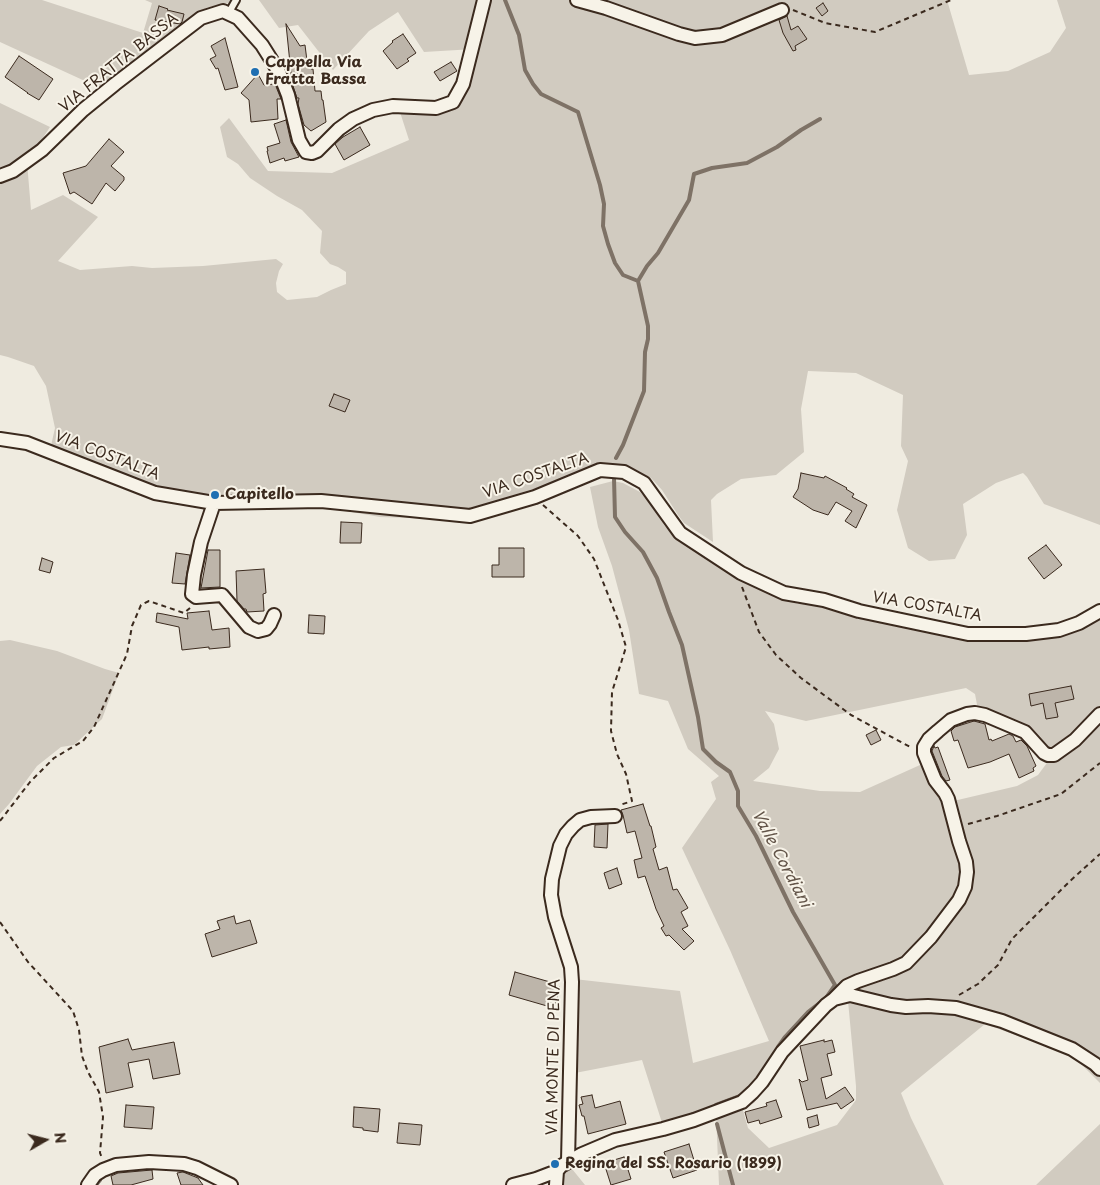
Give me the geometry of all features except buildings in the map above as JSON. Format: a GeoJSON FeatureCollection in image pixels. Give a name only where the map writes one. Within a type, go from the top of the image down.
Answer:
{"type":"FeatureCollection","features":[{"type":"Feature","properties":{"kind":"street"},"geometry":{"type":"LineString","coordinates":[[228,14],[238,18],[262,44],[280,72],[288,95],[299,140],[306,152],[312,153],[317,151],[339,129],[353,119],[373,110],[393,106],[436,108],[452,102],[463,84],[484,0]]}},
{"type":"Feature","properties":{"kind":"street"},"geometry":{"type":"LineString","coordinates":[[577,0],[695,38],[722,36],[782,10]]}},
{"type":"Feature","properties":{"kind":"street","name":"VIA FRATTA BASSA"},"geometry":{"type":"LineString","coordinates":[[0,176],[13,171],[42,150],[83,110],[201,18],[223,11],[228,14]]}},
{"type":"Feature","properties":{"kind":"street","name":"VIA COSTALTA"},"geometry":{"type":"LineString","coordinates":[[0,439],[27,443],[155,493],[214,503],[321,501],[470,516],[535,496],[600,470],[624,472],[644,483],[680,533],[741,573],[784,594],[824,600],[860,611],[968,634],[1026,634],[1058,630],[1079,623],[1100,611]]}},
{"type":"Feature","properties":{"kind":"street"},"geometry":{"type":"LineString","coordinates":[[214,503],[201,542],[192,594],[196,596],[222,594],[249,628],[258,632],[266,629],[274,615]]}},
{"type":"Feature","properties":{"kind":"street"},"geometry":{"type":"LineString","coordinates":[[556,1185],[557,1171],[560,1166],[582,1154],[615,1140],[694,1120],[742,1102],[762,1082],[782,1052],[826,1005],[847,986],[893,970],[906,963],[931,937],[959,900],[965,887],[967,872],[966,862],[948,799],[935,780],[924,753],[924,747],[929,739],[951,720],[975,713],[985,715],[1025,732],[1044,753],[1054,755],[1075,740],[1100,714]]}},
{"type":"Feature","properties":{"kind":"street","name":"VIA MONTE DI PENA"},"geometry":{"type":"LineString","coordinates":[[568,1161],[572,982],[571,967],[551,895],[552,878],[560,846],[566,834],[573,826],[580,820],[591,817],[615,816]]}},
{"type":"Feature","properties":{"kind":"street"},"geometry":{"type":"LineString","coordinates":[[834,999],[850,995],[906,1007],[956,1008],[1002,1021],[1072,1049],[1100,1069]]}},
{"type":"Feature","properties":{"kind":"street"},"geometry":{"type":"LineString","coordinates":[[88,1185],[95,1175],[105,1169],[116,1165],[149,1162],[184,1164],[197,1168],[231,1185]]}},
{"type":"Feature","properties":{"kind":"street"},"geometry":{"type":"LineString","coordinates":[[513,1185],[536,1180],[557,1171]]}},
{"type":"Feature","properties":{"kind":"lane"},"geometry":{"type":"LineString","coordinates":[[228,14],[236,0]]}},
{"type":"Feature","properties":{"kind":"path"},"geometry":{"type":"LineString","coordinates":[[782,10],[791,9],[825,22],[875,32],[951,0]]}},
{"type":"Feature","properties":{"kind":"path"},"geometry":{"type":"LineString","coordinates":[[535,496],[578,536],[594,559],[618,620],[626,647],[612,692],[611,731],[617,754],[626,774],[632,800],[620,805],[615,816]]}},
{"type":"Feature","properties":{"kind":"path"},"geometry":{"type":"LineString","coordinates":[[741,573],[741,583],[759,632],[776,655],[801,678],[851,715],[910,748],[924,753]]}},
{"type":"Feature","properties":{"kind":"path"},"geometry":{"type":"LineString","coordinates":[[0,821],[30,782],[54,758],[83,741],[94,727],[127,654],[132,626],[141,605],[149,601],[184,613],[190,609],[196,596]]}},
{"type":"Feature","properties":{"kind":"path"},"geometry":{"type":"LineString","coordinates":[[955,828],[1061,794],[1100,763]]}},
{"type":"Feature","properties":{"kind":"path"},"geometry":{"type":"LineString","coordinates":[[953,999],[978,984],[998,965],[1012,940],[1070,881],[1100,854]]}},
{"type":"Feature","properties":{"kind":"path"},"geometry":{"type":"LineString","coordinates":[[0,922],[28,962],[73,1012],[79,1030],[82,1056],[99,1092],[103,1117],[100,1153],[105,1169]]}},
{"type":"Feature","properties":{"kind":"shaded area"},"geometry":{"type":"Polygon","coordinates":[[[0,0],[42,0],[143,33],[152,3],[145,0],[239,0],[236,5],[226,3],[206,8],[165,40],[98,87],[0,42],[0,0]]]}},
{"type":"Feature","properties":{"kind":"shaded area"},"geometry":{"type":"Polygon","coordinates":[[[259,0],[947,0],[969,75],[1008,71],[1050,52],[1066,28],[1057,0],[1100,0],[1100,525],[1044,504],[1023,473],[996,483],[963,504],[967,535],[955,559],[929,561],[908,548],[897,510],[908,461],[901,446],[903,395],[856,373],[808,371],[801,409],[804,452],[776,475],[741,479],[717,494],[711,500],[713,542],[684,523],[662,490],[651,478],[629,466],[613,464],[600,466],[507,497],[473,520],[380,517],[289,501],[164,497],[48,459],[55,428],[46,386],[34,366],[0,355],[0,103],[50,127],[27,162],[31,210],[63,195],[98,217],[58,261],[80,270],[132,266],[152,268],[203,266],[276,259],[283,264],[276,283],[277,292],[287,300],[317,297],[346,284],[346,272],[330,264],[320,253],[322,231],[302,210],[250,178],[238,164],[227,157],[220,127],[229,118],[268,171],[332,173],[409,140],[399,109],[456,104],[474,49],[424,52],[398,12],[369,31],[333,70],[298,25],[279,28],[259,0]]]}},
{"type":"Feature","properties":{"kind":"shaded area"},"geometry":{"type":"Polygon","coordinates":[[[613,481],[623,483],[640,492],[648,500],[673,536],[688,547],[743,580],[798,604],[828,601],[917,624],[1037,636],[1100,610],[1100,1083],[1080,1061],[1060,1051],[985,1024],[901,1093],[911,1118],[944,1185],[719,1185],[716,1113],[664,1129],[642,1060],[575,1073],[574,979],[680,991],[693,1063],[769,1041],[730,950],[682,848],[716,799],[711,782],[719,776],[688,749],[668,701],[639,694],[629,630],[612,566],[598,527],[590,487],[613,481]],[[966,688],[806,721],[765,711],[774,724],[779,749],[769,768],[753,781],[820,791],[860,792],[920,765],[945,803],[1017,786],[1038,775],[1055,752],[978,710],[975,694],[966,688]],[[848,1001],[834,1005],[792,1047],[783,1064],[754,1103],[742,1107],[748,1128],[769,1148],[837,1125],[856,1100],[848,1001]]]}},
{"type":"Feature","properties":{"kind":"shaded area"},"geometry":{"type":"Polygon","coordinates":[[[10,640],[57,651],[119,673],[102,719],[74,745],[61,747],[37,766],[0,814],[0,641],[10,640]]]}},
{"type":"Feature","properties":{"kind":"shaded area"},"geometry":{"type":"Polygon","coordinates":[[[1100,1124],[1100,1185],[1036,1185],[1100,1124]]]}},
{"type":"Feature","properties":{"kind":"shaded area"},"geometry":{"type":"Polygon","coordinates":[[[564,1159],[585,1185],[549,1185],[546,1169],[556,1161],[557,1163],[564,1159]]]}},
{"type":"Feature","properties":{"kind":"waterway","name":"Valle Cordiani"},"geometry":{"type":"LineString","coordinates":[[505,0],[519,35],[525,70],[533,84],[541,94],[578,112],[600,185],[604,204],[603,226],[608,244],[615,263],[623,275],[638,281],[648,326],[644,391],[616,458]]}},
{"type":"Feature","properties":{"kind":"waterway"},"geometry":{"type":"LineString","coordinates":[[638,281],[658,253],[689,200],[694,174],[712,168],[747,163],[777,147],[820,119]]}},
{"type":"Feature","properties":{"kind":"waterway","name":"Valle Cordiani"},"geometry":{"type":"LineString","coordinates":[[614,478],[615,517],[625,532],[643,552],[657,578],[682,645],[703,749],[730,772],[738,791],[738,806],[756,836],[793,912],[835,985],[826,998],[808,1012],[778,1047]]}},
{"type":"Feature","properties":{"kind":"waterway","name":"Valle Cordiani"},"geometry":{"type":"LineString","coordinates":[[716,1105],[743,1095]]}},
{"type":"Feature","properties":{"kind":"waterway","name":"Valle Cordiani"},"geometry":{"type":"LineString","coordinates":[[717,1124],[733,1185]]}},
{"type":"Feature","properties":{"kind":"waterway"},"geometry":{"type":"LineString","coordinates":[[96,1185],[100,1180]]}},
{"type":"Feature","properties":{"kind":"place","name":"Cappella Via Fratta Bassa"},"geometry":{"type":"Point","coordinates":[255,72]}},
{"type":"Feature","properties":{"kind":"place","name":"Capitello"},"geometry":{"type":"Point","coordinates":[215,495]}},
{"type":"Feature","properties":{"kind":"place","name":"Regina del SS. Rosario (1899)"},"geometry":{"type":"Point","coordinates":[555,1164]}}]}
